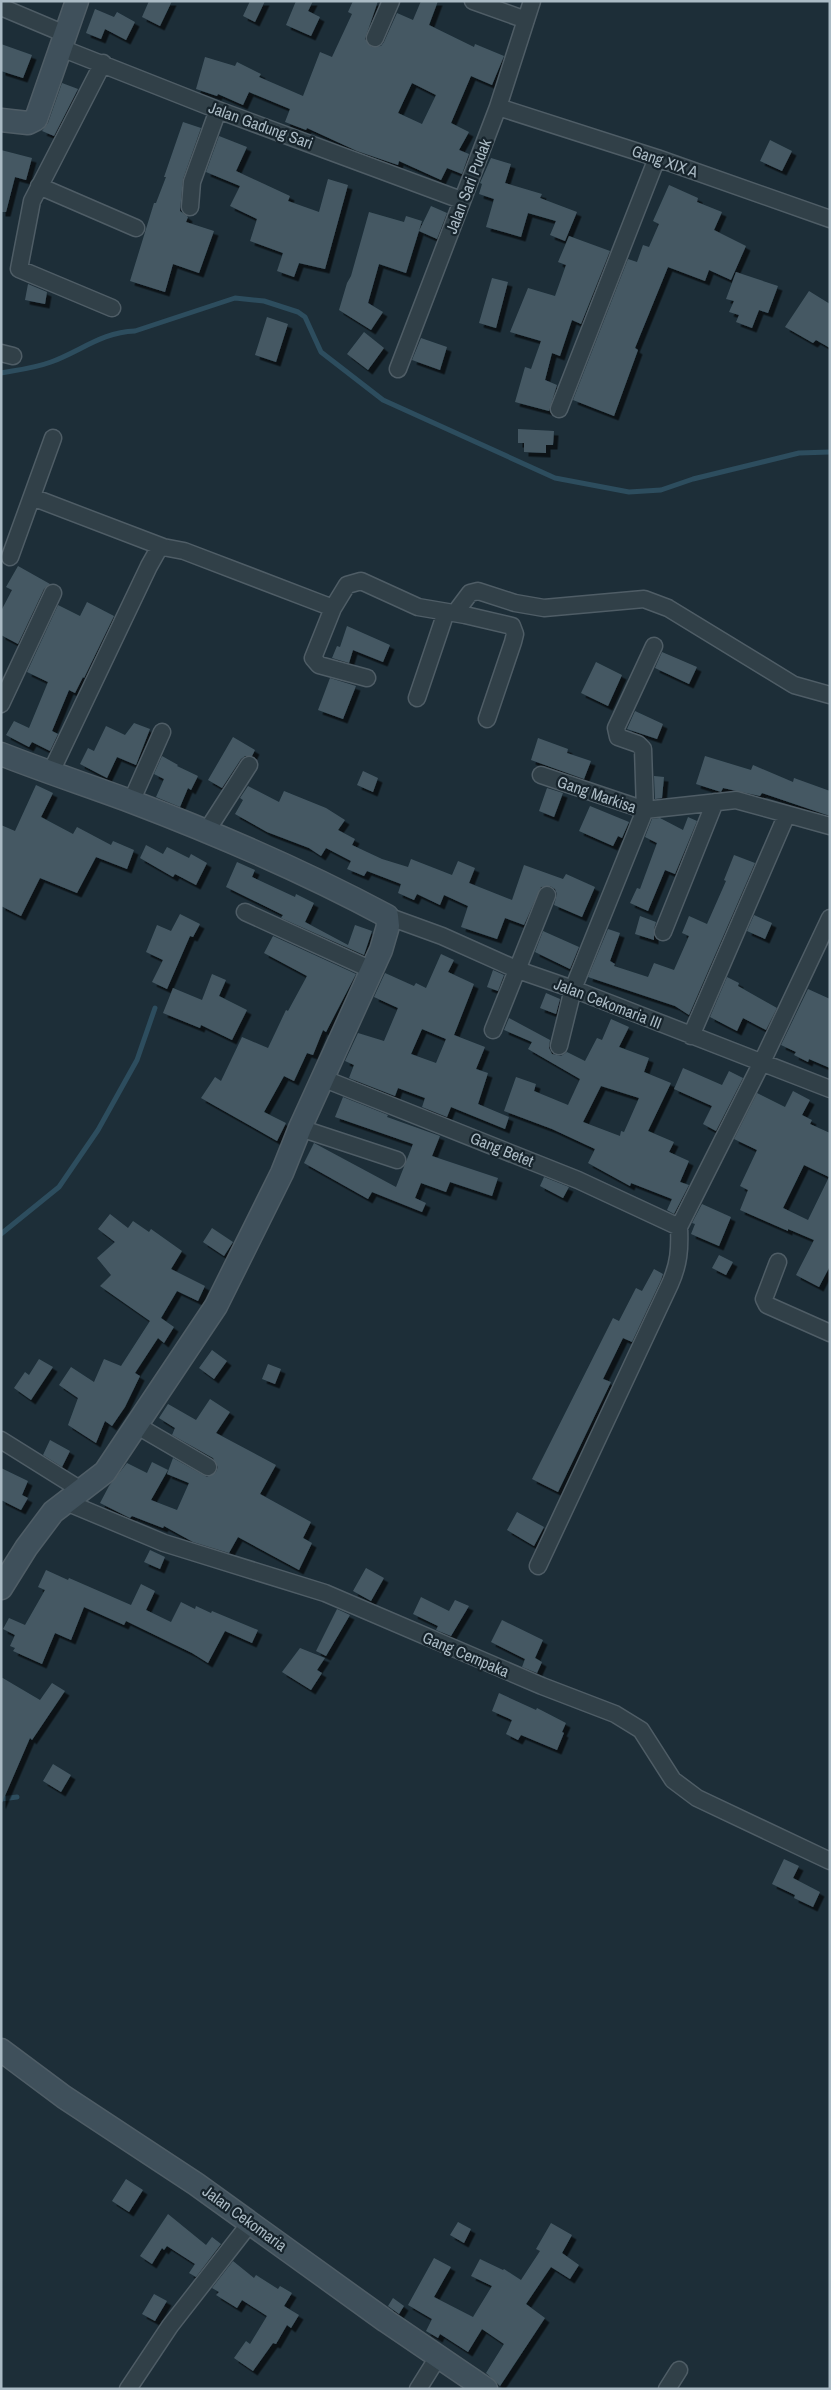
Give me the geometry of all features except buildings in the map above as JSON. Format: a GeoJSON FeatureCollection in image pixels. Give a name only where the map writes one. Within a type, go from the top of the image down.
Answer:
{"type":"FeatureCollection","features":[{"type":"Feature","properties":{"kind":"street"},"geometry":{"type":"LineString","coordinates":[[1,120],[28,123],[36,119],[77,1]]}},
{"type":"Feature","properties":{"kind":"street"},"geometry":{"type":"LineString","coordinates":[[375,38],[392,1]]}},
{"type":"Feature","properties":{"kind":"street"},"geometry":{"type":"LineString","coordinates":[[473,1],[526,20]]}},
{"type":"Feature","properties":{"kind":"street","name":"Jalan Sari Pudak"},"geometry":{"type":"LineString","coordinates":[[398,369],[415,329],[498,107],[532,1]]}},
{"type":"Feature","properties":{"kind":"street","name":"Jalan Gadung Sari"},"geometry":{"type":"LineString","coordinates":[[1,6],[103,63],[218,110],[462,200]]}},
{"type":"Feature","properties":{"kind":"street"},"geometry":{"type":"LineString","coordinates":[[103,63],[32,201],[19,269],[112,308]]}},
{"type":"Feature","properties":{"kind":"street","name":"Gang XIX A"},"geometry":{"type":"LineString","coordinates":[[498,107],[657,158],[830,219]]}},
{"type":"Feature","properties":{"kind":"street"},"geometry":{"type":"LineString","coordinates":[[190,207],[192,182],[218,110]]}},
{"type":"Feature","properties":{"kind":"street"},"geometry":{"type":"LineString","coordinates":[[559,409],[657,158]]}},
{"type":"Feature","properties":{"kind":"street"},"geometry":{"type":"LineString","coordinates":[[39,186],[136,228]]}},
{"type":"Feature","properties":{"kind":"street"},"geometry":{"type":"LineString","coordinates":[[10,557],[53,438]]}},
{"type":"Feature","properties":{"kind":"street"},"geometry":{"type":"LineString","coordinates":[[32,497],[163,547],[184,551],[333,608]]}},
{"type":"Feature","properties":{"kind":"street"},"geometry":{"type":"LineString","coordinates":[[50,774],[145,574],[158,550],[163,547]]}},
{"type":"Feature","properties":{"kind":"street"},"geometry":{"type":"LineString","coordinates":[[367,678],[319,665],[313,658],[333,608],[347,585],[361,581],[418,607],[451,612],[514,628],[513,642],[487,719]]}},
{"type":"Feature","properties":{"kind":"street"},"geometry":{"type":"LineString","coordinates":[[417,698],[451,612],[470,593],[478,591],[515,603],[544,608],[644,599],[668,608],[794,685],[830,695]]}},
{"type":"Feature","properties":{"kind":"street"},"geometry":{"type":"LineString","coordinates":[[1,704],[53,593]]}},
{"type":"Feature","properties":{"kind":"street"},"geometry":{"type":"LineString","coordinates":[[559,1046],[573,989],[645,810],[643,749],[638,744],[618,737],[616,728],[654,646]]}},
{"type":"Feature","properties":{"kind":"street"},"geometry":{"type":"LineString","coordinates":[[130,802],[162,732]]}},
{"type":"Feature","properties":{"kind":"street"},"geometry":{"type":"LineString","coordinates":[[1,754],[206,832],[335,888],[387,916],[388,926],[385,941],[322,1078],[286,1165],[216,1306],[105,1472],[53,1512],[1,1588]]}},
{"type":"Feature","properties":{"kind":"street"},"geometry":{"type":"LineString","coordinates":[[206,832],[249,765]]}},
{"type":"Feature","properties":{"kind":"street","name":"Gang Markisa"},"geometry":{"type":"LineString","coordinates":[[541,775],[645,810],[736,800],[830,826]]}},
{"type":"Feature","properties":{"kind":"street"},"geometry":{"type":"LineString","coordinates":[[663,932],[715,802]]}},
{"type":"Feature","properties":{"kind":"street"},"geometry":{"type":"LineString","coordinates":[[691,1036],[787,814]]}},
{"type":"Feature","properties":{"kind":"street"},"geometry":{"type":"LineString","coordinates":[[493,1030],[547,895]]}},
{"type":"Feature","properties":{"kind":"street"},"geometry":{"type":"LineString","coordinates":[[245,912],[372,970]]}},
{"type":"Feature","properties":{"kind":"street","name":"Jalan Cekomaria III"},"geometry":{"type":"LineString","coordinates":[[387,916],[442,936],[518,970],[573,989],[830,1089]]}},
{"type":"Feature","properties":{"kind":"street"},"geometry":{"type":"LineString","coordinates":[[538,1566],[678,1266],[680,1253],[678,1227],[762,1062],[830,918]]}},
{"type":"Feature","properties":{"kind":"street","name":"Gang Betet"},"geometry":{"type":"LineString","coordinates":[[322,1078],[578,1180],[678,1227]]}},
{"type":"Feature","properties":{"kind":"street"},"geometry":{"type":"LineString","coordinates":[[300,1128],[397,1160]]}},
{"type":"Feature","properties":{"kind":"street"},"geometry":{"type":"LineString","coordinates":[[778,1262],[764,1299],[767,1305],[830,1333]]}},
{"type":"Feature","properties":{"kind":"street"},"geometry":{"type":"LineString","coordinates":[[136,1425],[208,1466]]}},
{"type":"Feature","properties":{"kind":"street","name":"Gang Cempaka"},"geometry":{"type":"LineString","coordinates":[[1,1440],[74,1496],[164,1543],[324,1593],[542,1686],[615,1714],[642,1730],[673,1780],[697,1798],[830,1861]]}},
{"type":"Feature","properties":{"kind":"street","name":"Jalan Cekomaria"},"geometry":{"type":"LineString","coordinates":[[1,2050],[64,2097],[251,2222],[485,2389]]}},
{"type":"Feature","properties":{"kind":"street"},"geometry":{"type":"LineString","coordinates":[[128,2389],[170,2326],[251,2222]]}},
{"type":"Feature","properties":{"kind":"street"},"geometry":{"type":"LineString","coordinates":[[418,2389],[438,2357]]}},
{"type":"Feature","properties":{"kind":"street"},"geometry":{"type":"LineString","coordinates":[[668,2389],[679,2370]]}},
{"type":"Feature","properties":{"kind":"waterway"},"geometry":{"type":"LineString","coordinates":[[1,373],[45,364],[62,358],[102,338],[123,332],[135,331],[235,298],[264,301],[298,312],[305,317],[321,352],[383,400],[555,478],[629,492],[661,490],[693,479],[799,453],[830,452]]}},
{"type":"Feature","properties":{"kind":"waterway"},"geometry":{"type":"LineString","coordinates":[[1,1234],[59,1187],[98,1130],[137,1060],[155,1008]]}},
{"type":"Feature","properties":{"kind":"waterway"},"geometry":{"type":"LineString","coordinates":[[1,1799],[17,1797]]}}]}
